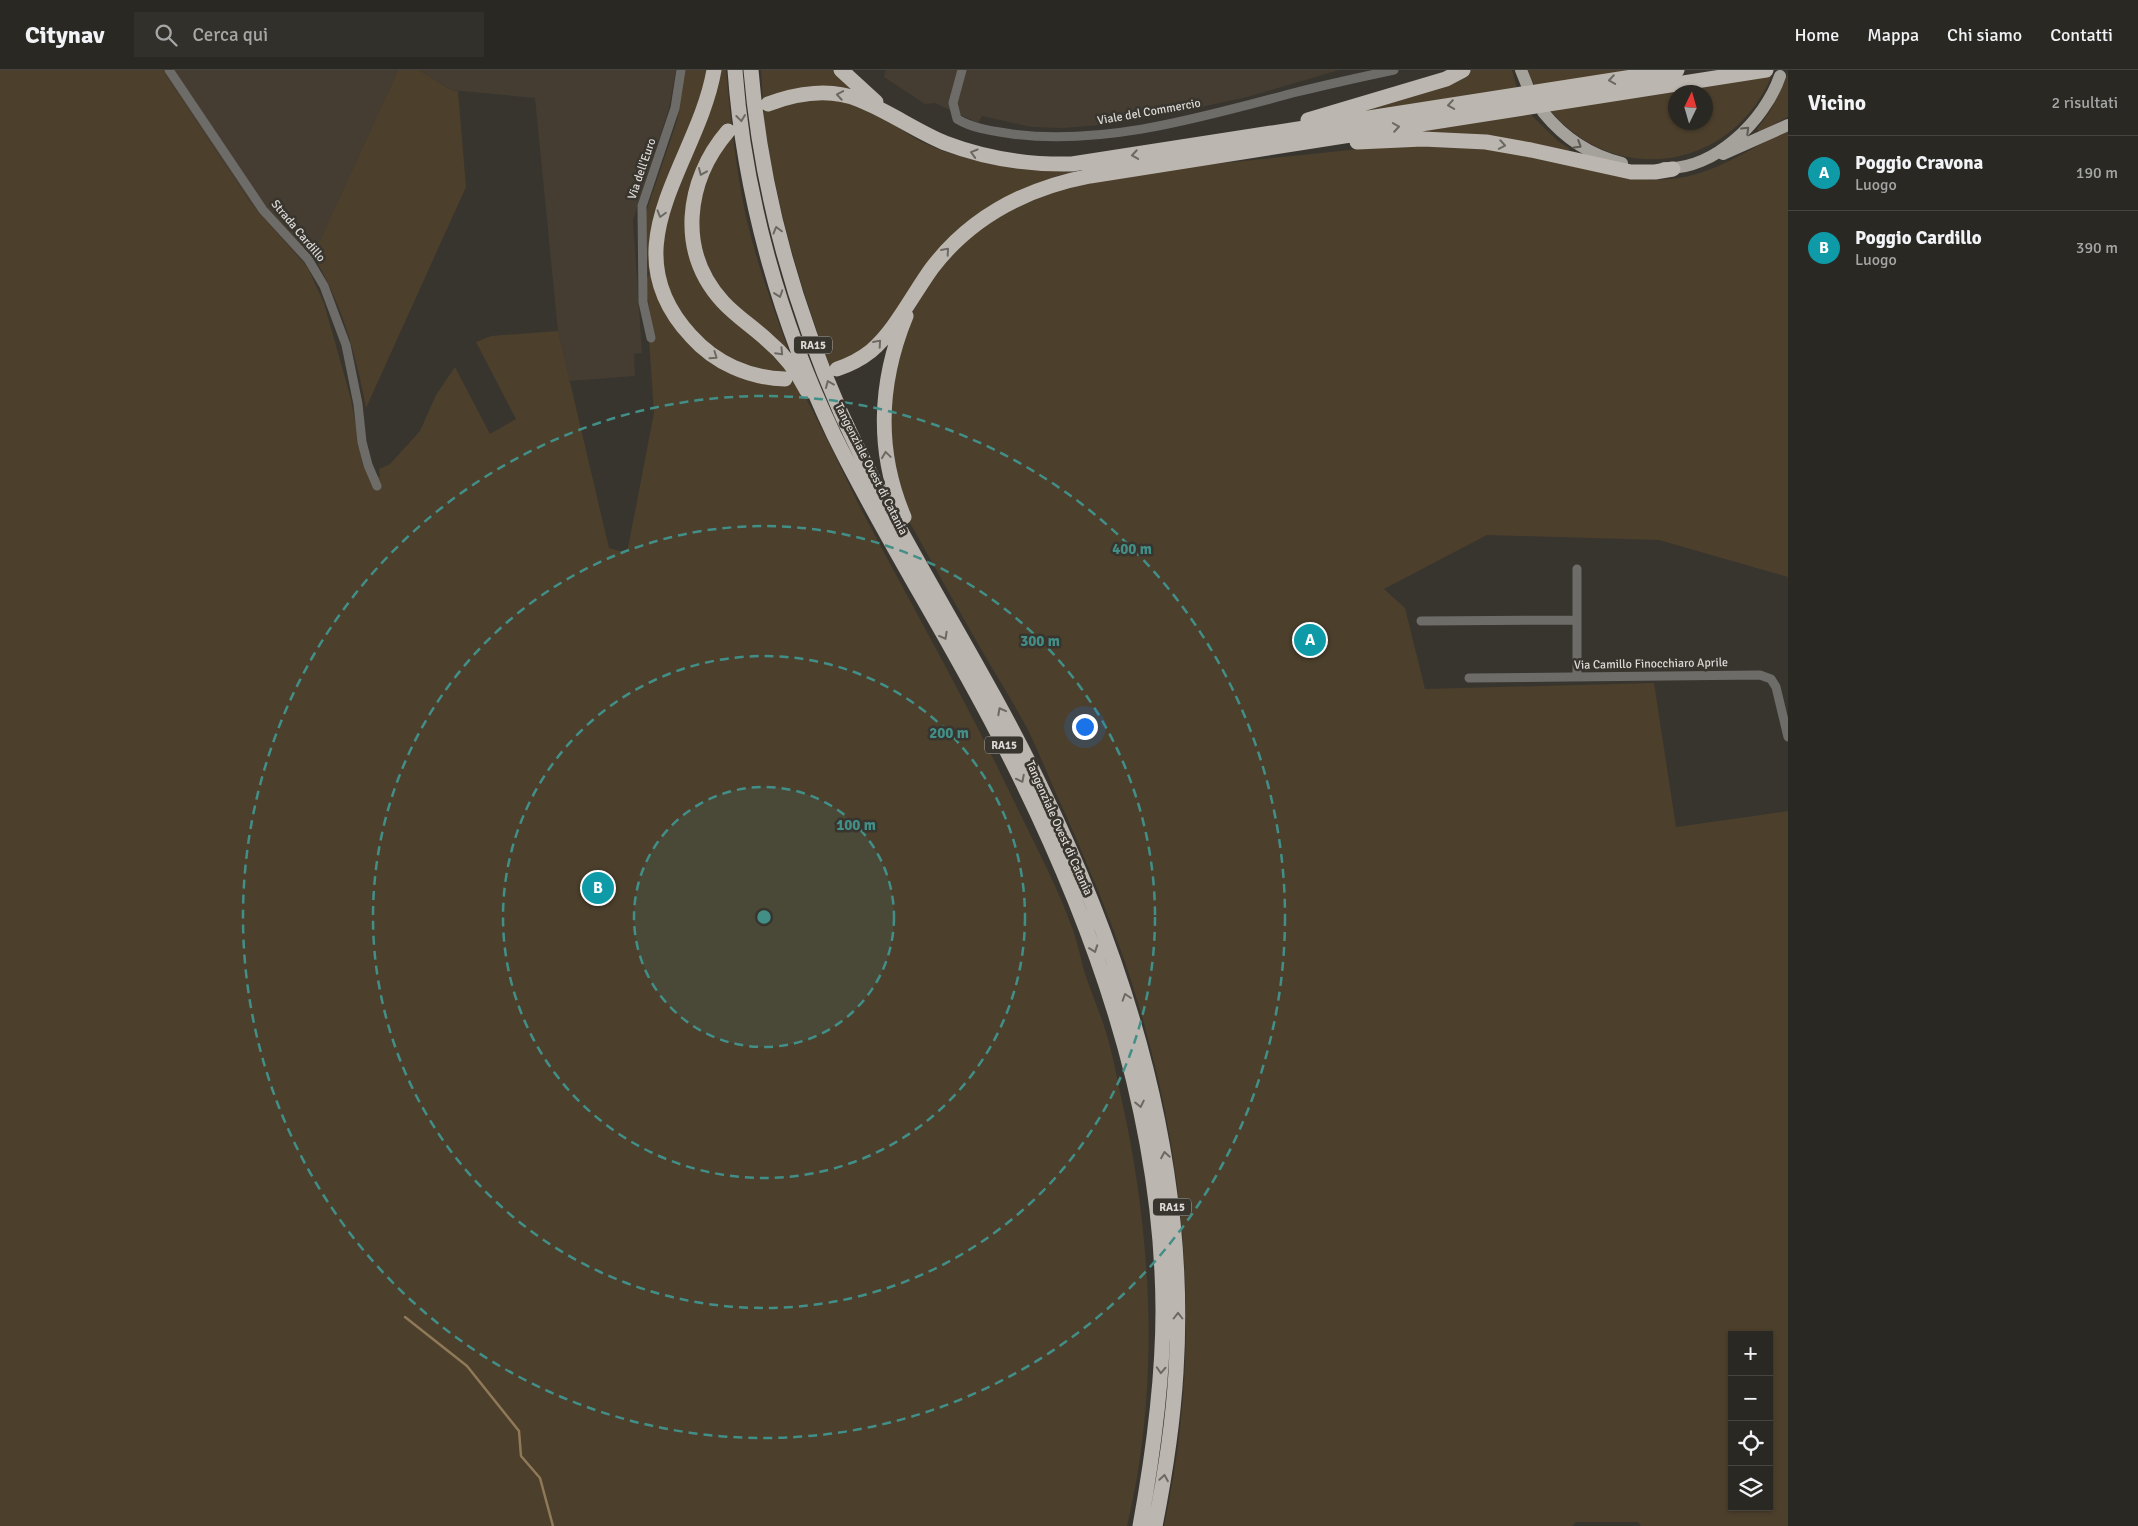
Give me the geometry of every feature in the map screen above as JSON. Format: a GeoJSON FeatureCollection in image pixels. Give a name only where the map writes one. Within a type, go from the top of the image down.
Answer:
{"type":"FeatureCollection","features":[{"type":"Feature","properties":{"kind":"highway"},"geometry":{"type":"LineString","coordinates":[[714,70],[702,114],[661,211],[656,240],[658,270],[667,302],[674,316],[705,350],[720,360],[748,373],[773,379],[785,379]]}},
{"type":"Feature","properties":{"kind":"highway","name":"Tangenziale Ovest di Catania"},"geometry":{"type":"LineString","coordinates":[[735,70],[748,172],[758,218],[776,284],[794,336],[833,432],[858,481],[997,732],[1056,855],[1077,903],[1119,1024],[1137,1091],[1156,1199],[1161,1255],[1163,1314],[1158,1408],[1140,1526]]}},
{"type":"Feature","properties":{"kind":"highway","name":"Tangenziale Ovest di Catania"},"geometry":{"type":"LineString","coordinates":[[751,70],[756,118],[771,206],[791,281],[808,333],[843,416],[873,478],[1039,782],[1091,897],[1131,1011],[1152,1088],[1171,1197],[1176,1260],[1178,1315],[1174,1409],[1155,1526]]}},
{"type":"Feature","properties":{"kind":"highway"},"geometry":{"type":"LineString","coordinates":[[841,70],[865,94],[901,122]]}},
{"type":"Feature","properties":{"kind":"highway"},"geometry":{"type":"LineString","coordinates":[[1168,150],[1209,139],[1306,120],[1446,79],[1463,70]]}},
{"type":"Feature","properties":{"kind":"highway"},"geometry":{"type":"LineString","coordinates":[[768,104],[805,94],[832,94],[860,100],[901,122],[968,151],[1006,160],[1042,164],[1072,164],[1677,70]]}},
{"type":"Feature","properties":{"kind":"highway"},"geometry":{"type":"LineString","coordinates":[[838,370],[861,358],[877,345],[944,254],[968,230],[1014,200],[1037,189],[1064,180],[1766,70]]}},
{"type":"Feature","properties":{"kind":"highway"},"geometry":{"type":"LineString","coordinates":[[728,131],[709,156],[693,199],[693,236],[700,265],[722,301],[742,320],[767,339],[794,369],[874,525],[921,593]]}},
{"type":"Feature","properties":{"kind":"highway"},"geometry":{"type":"LineString","coordinates":[[1192,159],[1244,157],[1369,141],[1450,139],[1486,142],[1532,150],[1631,172],[1656,172],[1673,169]]}},
{"type":"Feature","properties":{"kind":"highway"},"geometry":{"type":"LineString","coordinates":[[917,290],[896,341],[891,361],[884,407],[884,448],[891,481],[899,505],[928,562],[939,599]]}},
{"type":"Feature","properties":{"kind":"main road"},"geometry":{"type":"LineString","coordinates":[[1521,70],[1527,85]]}},
{"type":"Feature","properties":{"kind":"main road"},"geometry":{"type":"LineString","coordinates":[[1696,162],[1729,144],[1749,128],[1768,103],[1780,76]]}},
{"type":"Feature","properties":{"kind":"main road"},"geometry":{"type":"LineString","coordinates":[[1543,112],[1567,137],[1598,156],[1624,164],[1673,169],[1730,152],[1788,125]]}},
{"type":"Feature","properties":{"kind":"street","name":"Strada Cardillo"},"geometry":{"type":"LineString","coordinates":[[169,70],[263,210],[308,259],[324,286],[346,345],[357,396],[362,442],[368,465],[377,486]]}},
{"type":"Feature","properties":{"kind":"street","name":"Via dell'Euro"},"geometry":{"type":"LineString","coordinates":[[651,338],[643,302],[642,206],[675,108],[681,70]]}},
{"type":"Feature","properties":{"kind":"street","name":"Viale del Commercio"},"geometry":{"type":"LineString","coordinates":[[962,70],[953,103],[958,119],[973,126],[995,132],[1046,136],[1101,134],[1153,126],[1394,70]]}},
{"type":"Feature","properties":{"kind":"street"},"geometry":{"type":"LineString","coordinates":[[1577,569],[1577,677]]}},
{"type":"Feature","properties":{"kind":"street"},"geometry":{"type":"LineString","coordinates":[[1421,621],[1576,620]]}},
{"type":"Feature","properties":{"kind":"street","name":"Via Camillo Finocchiaro Aprile"},"geometry":{"type":"LineString","coordinates":[[1469,678],[1760,675],[1771,679],[1776,688],[1788,737]]}},
{"type":"Feature","properties":{"kind":"shaded area"},"geometry":{"type":"Polygon","coordinates":[[[0,70],[164,70],[250,202],[308,268],[324,303],[351,399],[363,466],[380,477],[379,469],[390,464],[420,431],[436,395],[455,367],[490,434],[516,419],[476,342],[491,336],[558,331],[609,548],[627,553],[654,413],[649,340],[654,339],[645,281],[649,275],[644,226],[646,212],[677,121],[685,70],[709,70],[702,99],[658,209],[653,237],[653,265],[660,295],[667,311],[681,332],[692,345],[709,359],[729,371],[752,380],[764,383],[789,384],[783,373],[763,371],[742,364],[706,343],[681,317],[665,284],[660,256],[662,229],[668,202],[711,97],[718,70],[726,70],[735,152],[745,214],[754,249],[791,357],[720,292],[708,275],[699,254],[696,230],[698,192],[707,166],[717,150],[729,137],[727,126],[705,156],[697,171],[692,188],[688,223],[695,260],[708,288],[716,299],[768,346],[791,372],[804,394],[859,505],[994,760],[1060,896],[1073,930],[1085,974],[1108,1039],[1131,1145],[1139,1199],[1148,1309],[1145,1419],[1138,1473],[1127,1526],[0,1526],[0,70]]]}},
{"type":"Feature","properties":{"kind":"shaded area"},"geometry":{"type":"Polygon","coordinates":[[[164,70],[398,70],[308,268],[250,202],[214,151],[164,70]]]}},
{"type":"Feature","properties":{"kind":"shaded area"},"geometry":{"type":"Polygon","coordinates":[[[398,70],[419,70],[451,90],[458,91],[466,187],[366,408],[358,368],[347,330],[332,292],[313,256],[398,70]]]}},
{"type":"Feature","properties":{"kind":"shaded area"},"geometry":{"type":"Polygon","coordinates":[[[419,70],[676,70],[669,108],[633,220],[642,353],[634,354],[635,376],[569,381],[558,331],[535,98],[451,90],[419,70]]]}},
{"type":"Feature","properties":{"kind":"shaded area"},"geometry":{"type":"Polygon","coordinates":[[[761,70],[836,70],[853,89],[827,97],[859,106],[878,114],[915,138],[938,149],[995,164],[1034,170],[1073,172],[1047,179],[1023,189],[999,201],[976,216],[869,346],[830,367],[802,285],[779,202],[766,137],[761,70]]]}},
{"type":"Feature","properties":{"kind":"shaded area"},"geometry":{"type":"Polygon","coordinates":[[[886,70],[1339,70],[1247,97],[1164,115],[1100,125],[1063,128],[1032,127],[982,116],[978,123],[935,103],[925,104],[884,77],[886,70]]]}},
{"type":"Feature","properties":{"kind":"shaded area"},"geometry":{"type":"Polygon","coordinates":[[[1470,70],[1512,70],[1517,88],[1365,113],[1359,109],[1470,70]]]}},
{"type":"Feature","properties":{"kind":"shaded area"},"geometry":{"type":"Polygon","coordinates":[[[1527,70],[1634,70],[1535,86],[1527,70]]]}},
{"type":"Feature","properties":{"kind":"shaded area"},"geometry":{"type":"Polygon","coordinates":[[[1788,74],[1788,117],[1760,132],[1757,129],[1770,111],[1788,74]]]}},
{"type":"Feature","properties":{"kind":"shaded area"},"geometry":{"type":"Polygon","coordinates":[[[1772,75],[1754,107],[1730,132],[1702,149],[1671,158],[1639,159],[1607,151],[1577,135],[1550,110],[1668,91],[1668,130],[1713,130],[1713,85],[1709,85],[1772,75]]]}},
{"type":"Feature","properties":{"kind":"shaded area"},"geometry":{"type":"Polygon","coordinates":[[[1530,114],[1558,141],[1570,149],[1566,153],[1398,134],[1530,114]]]}},
{"type":"Feature","properties":{"kind":"shaded area"},"geometry":{"type":"Polygon","coordinates":[[[1788,130],[1788,577],[1659,540],[1487,535],[1384,589],[1405,608],[1425,689],[1654,683],[1676,827],[1788,811],[1788,1526],[1641,1526],[1638,1522],[1576,1522],[1572,1526],[1164,1526],[1176,1461],[1183,1395],[1186,1329],[1179,1197],[1169,1132],[1155,1067],[1131,979],[1114,931],[1028,730],[909,521],[899,495],[887,420],[903,332],[932,280],[948,259],[969,238],[1017,205],[1074,185],[1186,167],[1418,143],[1462,145],[1491,149],[1609,174],[1646,179],[1665,179],[1698,174],[1737,157],[1788,130]]]}},
{"type":"Feature","properties":{"kind":"waterway"},"geometry":{"type":"LineString","coordinates":[[405,1317],[467,1366],[519,1431],[521,1456],[540,1478],[553,1526]]}},
{"type":"Feature","properties":{"kind":"place","name":"Poggio Cravona"},"geometry":{"type":"Point","coordinates":[1310,640]}},
{"type":"Feature","properties":{"kind":"place","name":"Poggio Cardillo"},"geometry":{"type":"Point","coordinates":[598,888]}}]}
